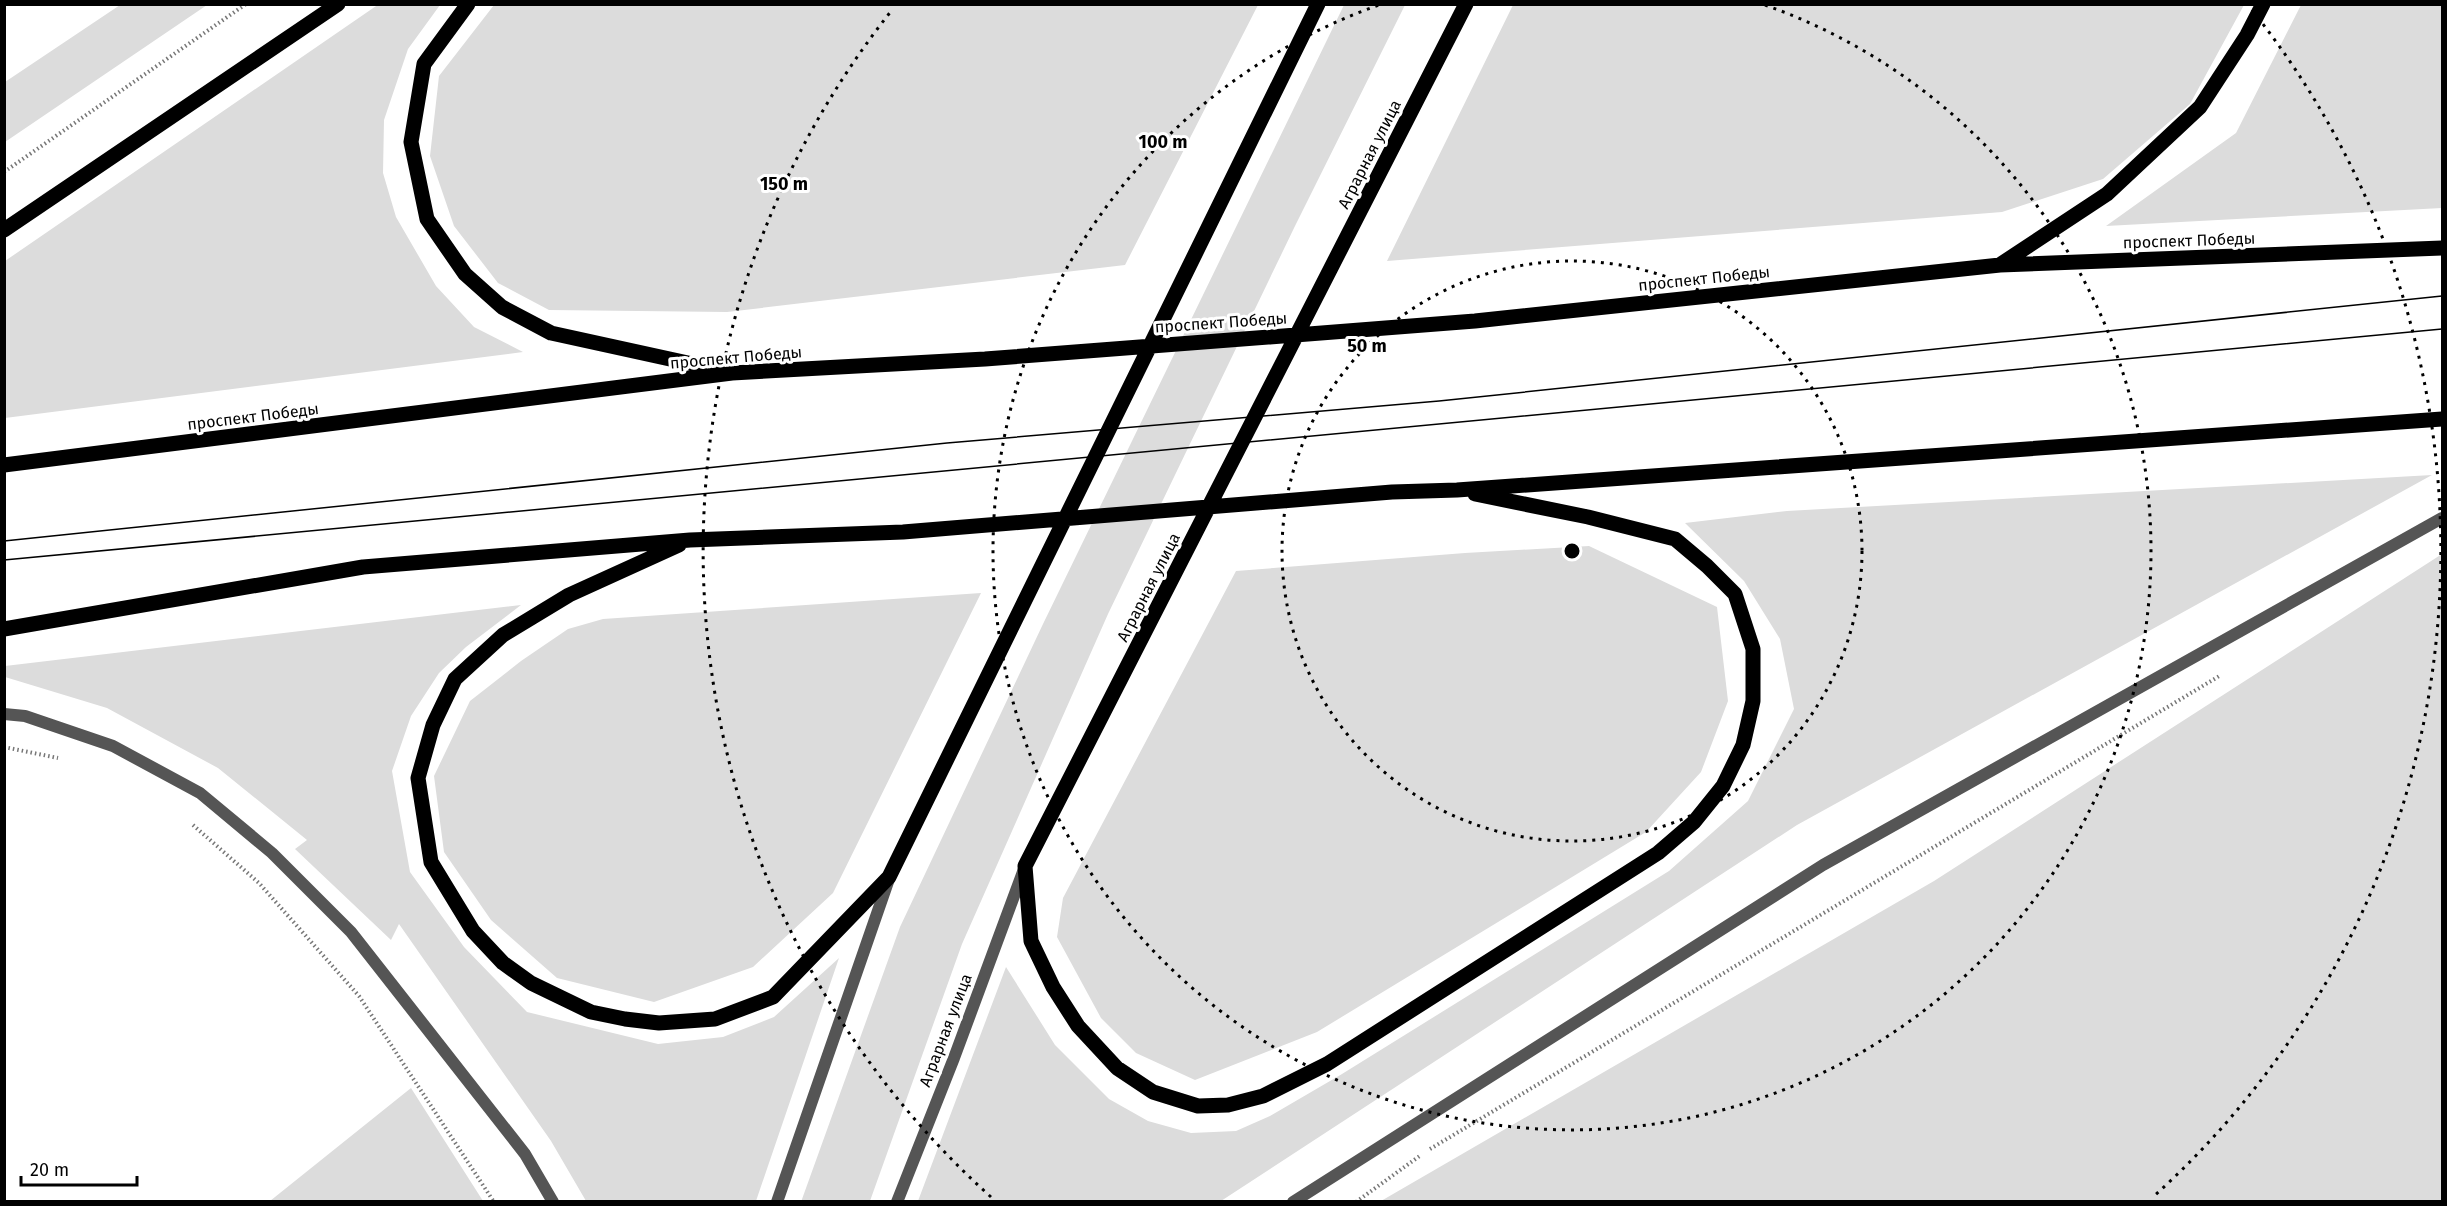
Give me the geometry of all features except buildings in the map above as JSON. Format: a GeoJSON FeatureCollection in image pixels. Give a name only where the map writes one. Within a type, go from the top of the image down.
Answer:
{"type":"FeatureCollection","features":[{"type":"Feature","properties":{"kind":"main road"},"geometry":{"type":"LineString","coordinates":[[4,230],[338,4]]}},
{"type":"Feature","properties":{"kind":"main road"},"geometry":{"type":"LineString","coordinates":[[468,4],[424,64],[411,142],[427,219],[465,274],[502,307],[551,333],[732,373]]}},
{"type":"Feature","properties":{"kind":"main road"},"geometry":{"type":"LineString","coordinates":[[690,540],[569,596],[503,635],[454,679],[433,725],[418,778],[431,862],[473,931],[503,963],[531,983],[591,1012],[659,1023],[715,1019],[773,997],[890,878],[1318,4]]}},
{"type":"Feature","properties":{"kind":"main road","name":"Аграрная улица"},"geometry":{"type":"LineString","coordinates":[[1025,866],[1466,4]]}},
{"type":"Feature","properties":{"kind":"main road"},"geometry":{"type":"LineString","coordinates":[[2000,265],[2107,194],[2200,108],[2247,35],[2263,4]]}},
{"type":"Feature","properties":{"kind":"main road","name":"проспект Победы"},"geometry":{"type":"LineString","coordinates":[[4,465],[732,373],[985,359],[1475,321],[2000,265],[2442,248]]}},
{"type":"Feature","properties":{"kind":"main road"},"geometry":{"type":"LineString","coordinates":[[4,629],[363,567],[690,540],[903,532],[1392,492],[1457,490],[2442,419]]}},
{"type":"Feature","properties":{"kind":"main road"},"geometry":{"type":"LineString","coordinates":[[1025,866],[1031,941],[1053,987],[1078,1026],[1117,1068],[1153,1092],[1198,1106],[1228,1105],[1263,1096],[1327,1064],[1658,853],[1694,822],[1723,786],[1743,745],[1753,701],[1753,649],[1735,594],[1675,539],[1588,517],[1457,490]]}},
{"type":"Feature","properties":{"kind":"street"},"geometry":{"type":"LineString","coordinates":[[1293,1202],[1822,865],[2442,518]]}},
{"type":"Feature","properties":{"kind":"street"},"geometry":{"type":"LineString","coordinates":[[4,714],[25,716],[113,746],[200,793],[272,853],[351,932],[525,1154],[553,1202]]}},
{"type":"Feature","properties":{"kind":"street","name":"Аграрная улица"},"geometry":{"type":"LineString","coordinates":[[897,1202],[954,1059],[1025,866]]}},
{"type":"Feature","properties":{"kind":"street"},"geometry":{"type":"LineString","coordinates":[[777,1202],[890,878]]}},
{"type":"Feature","properties":{"kind":"path"},"geometry":{"type":"LineString","coordinates":[[5,171],[246,4]]}},
{"type":"Feature","properties":{"kind":"path"},"geometry":{"type":"LineString","coordinates":[[1356,1202],[1424,1153],[2227,671]]}},
{"type":"Feature","properties":{"kind":"path"},"geometry":{"type":"LineString","coordinates":[[4,747],[63,759]]}},
{"type":"Feature","properties":{"kind":"path"},"geometry":{"type":"LineString","coordinates":[[188,821],[259,883],[359,996],[494,1202]]}},
{"type":"Feature","properties":{"kind":"shaded area"},"geometry":{"type":"Polygon","coordinates":[[[379,4],[440,5],[408,49],[384,120],[383,173],[396,217],[436,286],[474,327],[523,352],[5,418],[5,261],[379,4]]]}},
{"type":"Feature","properties":{"kind":"shaded area"},"geometry":{"type":"Polygon","coordinates":[[[1513,4],[2244,5],[2190,104],[2103,179],[2002,212],[1387,261],[1513,4]]]}},
{"type":"Feature","properties":{"kind":"shaded area"},"geometry":{"type":"Polygon","coordinates":[[[120,5],[207,5],[5,142],[5,82],[120,5]]]}},
{"type":"Feature","properties":{"kind":"shaded area"},"geometry":{"type":"Polygon","coordinates":[[[494,5],[1258,5],[1125,265],[727,312],[549,310],[498,283],[454,226],[430,156],[439,76],[494,5]]]}},
{"type":"Feature","properties":{"kind":"shaded area"},"geometry":{"type":"Polygon","coordinates":[[[1344,5],[1405,5],[1295,226],[1108,614],[962,944],[870,1201],[801,1202],[900,927],[1043,624],[1344,5]]]}},
{"type":"Feature","properties":{"kind":"shaded area"},"geometry":{"type":"Polygon","coordinates":[[[2301,5],[2442,5],[2442,208],[2106,226],[2236,133],[2301,5]]]}},
{"type":"Feature","properties":{"kind":"shaded area"},"geometry":{"type":"Polygon","coordinates":[[[2432,475],[1797,825],[1221,1201],[918,1201],[1006,967],[1055,1045],[1109,1099],[1148,1121],[1191,1133],[1236,1131],[1270,1116],[1342,1074],[1669,871],[1748,801],[1794,709],[1780,639],[1744,581],[1685,523],[1787,511],[2432,475]]]}},
{"type":"Feature","properties":{"kind":"shaded area"},"geometry":{"type":"Polygon","coordinates":[[[1589,546],[1717,607],[1728,701],[1701,772],[1646,832],[1317,1032],[1195,1080],[1136,1053],[1101,1018],[1057,937],[1063,898],[1236,571],[1589,546]]]}},
{"type":"Feature","properties":{"kind":"shaded area"},"geometry":{"type":"Polygon","coordinates":[[[2442,554],[2442,1201],[1381,1201],[1934,881],[2442,554]]]}},
{"type":"Feature","properties":{"kind":"shaded area"},"geometry":{"type":"Polygon","coordinates":[[[981,593],[833,893],[753,967],[654,1002],[557,978],[491,920],[444,852],[434,776],[470,701],[521,661],[568,629],[603,619],[981,593]]]}},
{"type":"Feature","properties":{"kind":"shaded area"},"geometry":{"type":"Polygon","coordinates":[[[521,605],[466,647],[439,673],[411,716],[392,771],[410,872],[464,947],[527,1012],[658,1044],[723,1037],[774,1017],[839,958],[756,1201],[586,1201],[551,1141],[399,924],[391,940],[295,849],[307,840],[218,768],[107,708],[5,677],[5,666],[521,605]]]}},
{"type":"Feature","properties":{"kind":"shaded area"},"geometry":{"type":"Polygon","coordinates":[[[411,1088],[483,1201],[270,1201],[411,1088]]]}},
{"type":"Feature","properties":{"kind":"tram line"},"geometry":{"type":"LineString","coordinates":[[4,541],[947,443],[1439,401],[2442,296]]}},
{"type":"Feature","properties":{"kind":"tram line"},"geometry":{"type":"LineString","coordinates":[[4,560],[2442,329]]}}]}
